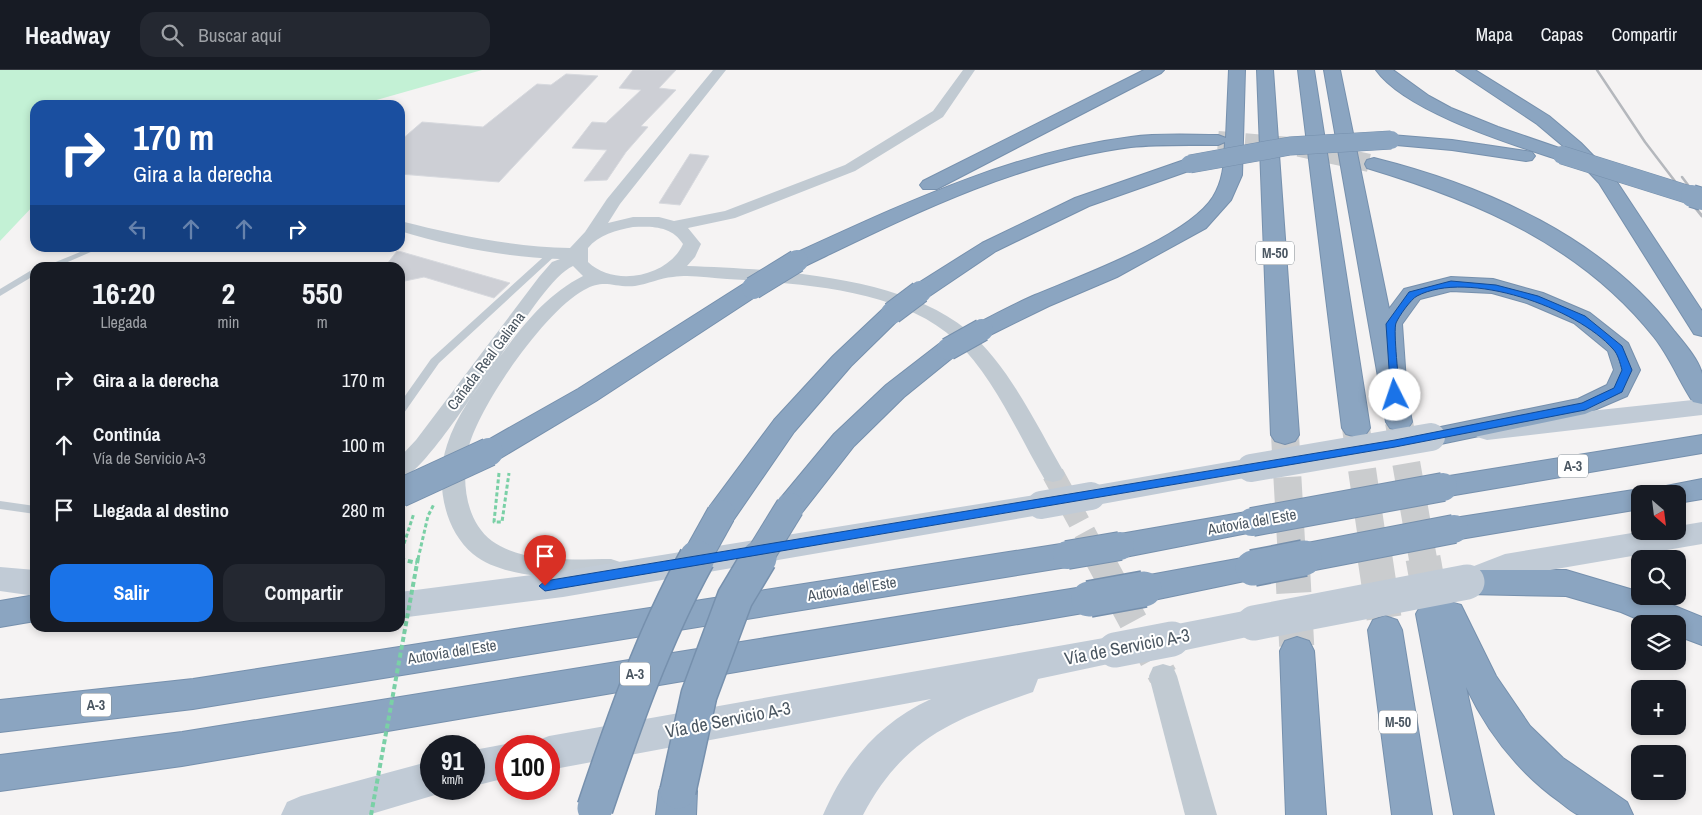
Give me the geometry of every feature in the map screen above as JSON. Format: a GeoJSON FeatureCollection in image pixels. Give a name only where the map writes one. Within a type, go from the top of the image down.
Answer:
{"type":"FeatureCollection","features":[{"type":"Feature","properties":{"kind":"highway"},"geometry":{"type":"LineString","coordinates":[[405,491],[490,463],[587,395],[864,219],[1156,70]]}},
{"type":"Feature","properties":{"kind":"highway"},"geometry":{"type":"LineString","coordinates":[[677,803],[699,695],[735,598],[790,507],[844,440],[895,391],[948,350],[982,330],[1041,301],[1110,272],[1199,224],[1221,200],[1233,175],[1237,70]]}},
{"type":"Feature","properties":{"kind":"highway","name":"M-50"},"geometry":{"type":"LineString","coordinates":[[1265,70],[1285,435]]}},
{"type":"Feature","properties":{"kind":"highway"},"geometry":{"type":"LineString","coordinates":[[1306,70],[1356,428]]}},
{"type":"Feature","properties":{"kind":"highway"},"geometry":{"type":"LineString","coordinates":[[1332,70],[1399,422]]}},
{"type":"Feature","properties":{"kind":"highway"},"geometry":{"type":"LineString","coordinates":[[1384,70],[1410,90],[1447,111],[1494,132],[1565,159],[1702,199]]}},
{"type":"Feature","properties":{"kind":"highway"},"geometry":{"type":"LineString","coordinates":[[1464,70],[1543,120],[1575,147],[1606,180],[1702,329]]}},
{"type":"Feature","properties":{"kind":"highway"},"geometry":{"type":"LineString","coordinates":[[797,261],[944,195],[1027,165],[1094,148],[1131,142],[1218,140]]}},
{"type":"Feature","properties":{"kind":"highway"},"geometry":{"type":"LineString","coordinates":[[594,812],[634,693],[676,596],[720,514],[784,426],[842,361],[892,313],[920,292],[989,247],[1074,206],[1133,182],[1190,164],[1274,146],[1347,140],[1391,140],[1452,145],[1565,159]]}},
{"type":"Feature","properties":{"kind":"highway"},"geometry":{"type":"LineString","coordinates":[[1374,164],[1436,182],[1492,204],[1538,227],[1579,252],[1620,284],[1659,326],[1697,404]]}},
{"type":"Feature","properties":{"kind":"highway"},"geometry":{"type":"LineString","coordinates":[[1395,395],[1390,324],[1412,294],[1451,284],[1493,286],[1535,298],[1582,318],[1619,348],[1627,370],[1618,390],[1585,406],[1431,437]]}},
{"type":"Feature","properties":{"kind":"highway","name":"Autovía del Este"},"geometry":{"type":"LineString","coordinates":[[0,716],[192,694],[1067,555],[1443,487],[1702,444]]}},
{"type":"Feature","properties":{"kind":"highway"},"geometry":{"type":"LineString","coordinates":[[1686,492],[1702,489]]}},
{"type":"Feature","properties":{"kind":"highway","name":"A-3"},"geometry":{"type":"LineString","coordinates":[[0,774],[182,750],[1089,599],[1454,529],[1631,500]]}},
{"type":"Feature","properties":{"kind":"highway"},"geometry":{"type":"LineString","coordinates":[[1467,582],[1566,583],[1630,602],[1702,631]]}},
{"type":"Feature","properties":{"kind":"highway"},"geometry":{"type":"LineString","coordinates":[[0,614],[30,609]]}},
{"type":"Feature","properties":{"kind":"highway"},"geometry":{"type":"LineString","coordinates":[[1474,815],[1441,614],[1501,718],[1530,754],[1559,779],[1613,815]]}},
{"type":"Feature","properties":{"kind":"highway","name":"M-50"},"geometry":{"type":"LineString","coordinates":[[1385,630],[1412,815]]}},
{"type":"Feature","properties":{"kind":"highway"},"geometry":{"type":"LineString","coordinates":[[1297,651],[1306,815]]}},
{"type":"Feature","properties":{"kind":"main road"},"geometry":{"type":"LineString","coordinates":[[405,604],[563,584],[642,569],[1091,496],[1431,437],[1697,404]]}},
{"type":"Feature","properties":{"kind":"main road","name":"Vía de Servicio A-3"},"geometry":{"type":"LineString","coordinates":[[560,752],[1115,650],[1467,582],[1505,566],[1702,533]]}},
{"type":"Feature","properties":{"kind":"main road"},"geometry":{"type":"LineString","coordinates":[[0,579],[30,582]]}},
{"type":"Feature","properties":{"kind":"main road"},"geometry":{"type":"LineString","coordinates":[[844,815],[847,804],[874,764],[908,731],[971,697],[1115,650]]}},
{"type":"Feature","properties":{"kind":"main road"},"geometry":{"type":"LineString","coordinates":[[301,815],[420,782]]}},
{"type":"Feature","properties":{"kind":"street"},"geometry":{"type":"LineString","coordinates":[[591,236],[614,202],[720,70]]}},
{"type":"Feature","properties":{"kind":"street"},"geometry":{"type":"LineString","coordinates":[[729,215],[691,249],[682,263],[669,271],[655,276],[625,280],[597,276],[580,264],[578,255],[584,242],[603,229],[633,222],[673,226],[729,215],[850,168],[938,114],[969,70]]}},
{"type":"Feature","properties":{"kind":"street"},"geometry":{"type":"LineString","coordinates":[[614,202],[620,217],[633,222]]}},
{"type":"Feature","properties":{"kind":"street"},"geometry":{"type":"LineString","coordinates":[[673,226],[687,234],[691,249],[728,273]]}},
{"type":"Feature","properties":{"kind":"street"},"geometry":{"type":"LineString","coordinates":[[405,228],[438,238],[553,254],[578,255]]}},
{"type":"Feature","properties":{"kind":"street","name":"Cañada Real Galiana"},"geometry":{"type":"LineString","coordinates":[[405,466],[424,445],[545,281],[558,266],[578,255]]}},
{"type":"Feature","properties":{"kind":"street"},"geometry":{"type":"LineString","coordinates":[[669,271],[728,273],[830,285],[882,295],[933,315],[960,334],[992,369],[1053,474]]}},
{"type":"Feature","properties":{"kind":"street","name":"Cañada Real Galiana"},"geometry":{"type":"LineString","coordinates":[[597,276],[558,298],[535,323],[475,410],[458,445],[454,476],[457,508],[462,524],[482,547],[505,559],[545,568],[642,569]]}},
{"type":"Feature","properties":{"kind":"street"},"geometry":{"type":"LineString","coordinates":[[1163,676],[1201,815]]}},
{"type":"Feature","properties":{"kind":"lane"},"geometry":{"type":"LineString","coordinates":[[60,262],[86,252]]}},
{"type":"Feature","properties":{"kind":"lane"},"geometry":{"type":"LineString","coordinates":[[405,404],[435,361],[553,254]]}},
{"type":"Feature","properties":{"kind":"lane"},"geometry":{"type":"LineString","coordinates":[[0,293],[30,274]]}},
{"type":"Feature","properties":{"kind":"lane"},"geometry":{"type":"LineString","coordinates":[[0,505],[30,509]]}},
{"type":"Feature","properties":{"kind":"path"},"geometry":{"type":"LineString","coordinates":[[490,463],[499,472],[494,522],[502,522],[509,473]]}},
{"type":"Feature","properties":{"kind":"path"},"geometry":{"type":"LineString","coordinates":[[405,629],[428,516],[434,504],[441,498]]}},
{"type":"Feature","properties":{"kind":"path"},"geometry":{"type":"LineString","coordinates":[[405,560],[417,563]]}},
{"type":"Feature","properties":{"kind":"path"},"geometry":{"type":"LineString","coordinates":[[371,815],[404,632]]}},
{"type":"Feature","properties":{"kind":"green space"},"geometry":{"type":"Polygon","coordinates":[[[0,70],[482,70],[377,100],[30,100],[30,209],[0,241],[0,70]]]}},
{"type":"Feature","properties":{"kind":"building"},"geometry":{"type":"Polygon","coordinates":[[[633,70],[676,70],[659,88],[676,90],[641,126],[648,127],[626,152],[607,180],[584,181],[607,150],[572,148],[592,122],[606,123],[641,90],[619,88],[633,70]]]}},
{"type":"Feature","properties":{"kind":"building"},"geometry":{"type":"Polygon","coordinates":[[[566,74],[598,76],[499,182],[405,174],[405,137],[422,122],[483,127],[537,84],[551,85],[566,74]]]}},
{"type":"Feature","properties":{"kind":"building"},"geometry":{"type":"Polygon","coordinates":[[[690,154],[709,156],[680,205],[659,203],[690,154]]]}},
{"type":"Feature","properties":{"kind":"building"},"geometry":{"type":"Polygon","coordinates":[[[396,252],[402,252],[510,283],[494,298],[424,277],[405,281],[405,262],[389,262],[396,252]]]}},
{"type":"Feature","properties":{"kind":"tunnel"},"geometry":{"type":"LineString","coordinates":[[1218,140],[1291,146],[1374,164]]}},
{"type":"Feature","properties":{"kind":"tunnel"},"geometry":{"type":"LineString","coordinates":[[1399,422],[1423,559]]}},
{"type":"Feature","properties":{"kind":"tunnel"},"geometry":{"type":"LineString","coordinates":[[1356,428],[1375,559]]}},
{"type":"Feature","properties":{"kind":"tunnel"},"geometry":{"type":"LineString","coordinates":[[1285,435],[1292,559]]}},
{"type":"Feature","properties":{"kind":"tunnel"},"geometry":{"type":"LineString","coordinates":[[1053,474],[1099,559]]}},
{"type":"Feature","properties":{"kind":"tunnel"},"geometry":{"type":"LineString","coordinates":[[1099,558],[1163,676]]}},
{"type":"Feature","properties":{"kind":"tunnel"},"geometry":{"type":"LineString","coordinates":[[1292,558],[1297,651]]}},
{"type":"Feature","properties":{"kind":"tunnel"},"geometry":{"type":"LineString","coordinates":[[1375,558],[1384,618]]}},
{"type":"Feature","properties":{"kind":"tunnel"},"geometry":{"type":"LineString","coordinates":[[1423,558],[1432,608]]}},
{"type":"Feature","properties":{"kind":"railway"},"geometry":{"type":"LineString","coordinates":[[1597,70],[1645,142],[1687,197]]}},
{"type":"Feature","properties":{"kind":"railway"},"geometry":{"type":"LineString","coordinates":[[1682,177],[1697,197]]}},
{"type":"Feature","properties":{"kind":"railway"},"geometry":{"type":"LineString","coordinates":[[1686,196],[1702,216]]}},
{"type":"Feature","properties":{"kind":"railway"},"geometry":{"type":"LineString","coordinates":[[1696,196],[1702,203]]}},
{"type":"Feature","properties":{"kind":"route"},"geometry":{"type":"LineString","coordinates":[[545,586],[1431,437],[1585,406],[1618,390],[1627,370],[1619,348],[1582,318],[1535,298],[1493,286],[1451,284],[1412,294],[1390,324],[1395,395]]}}]}
